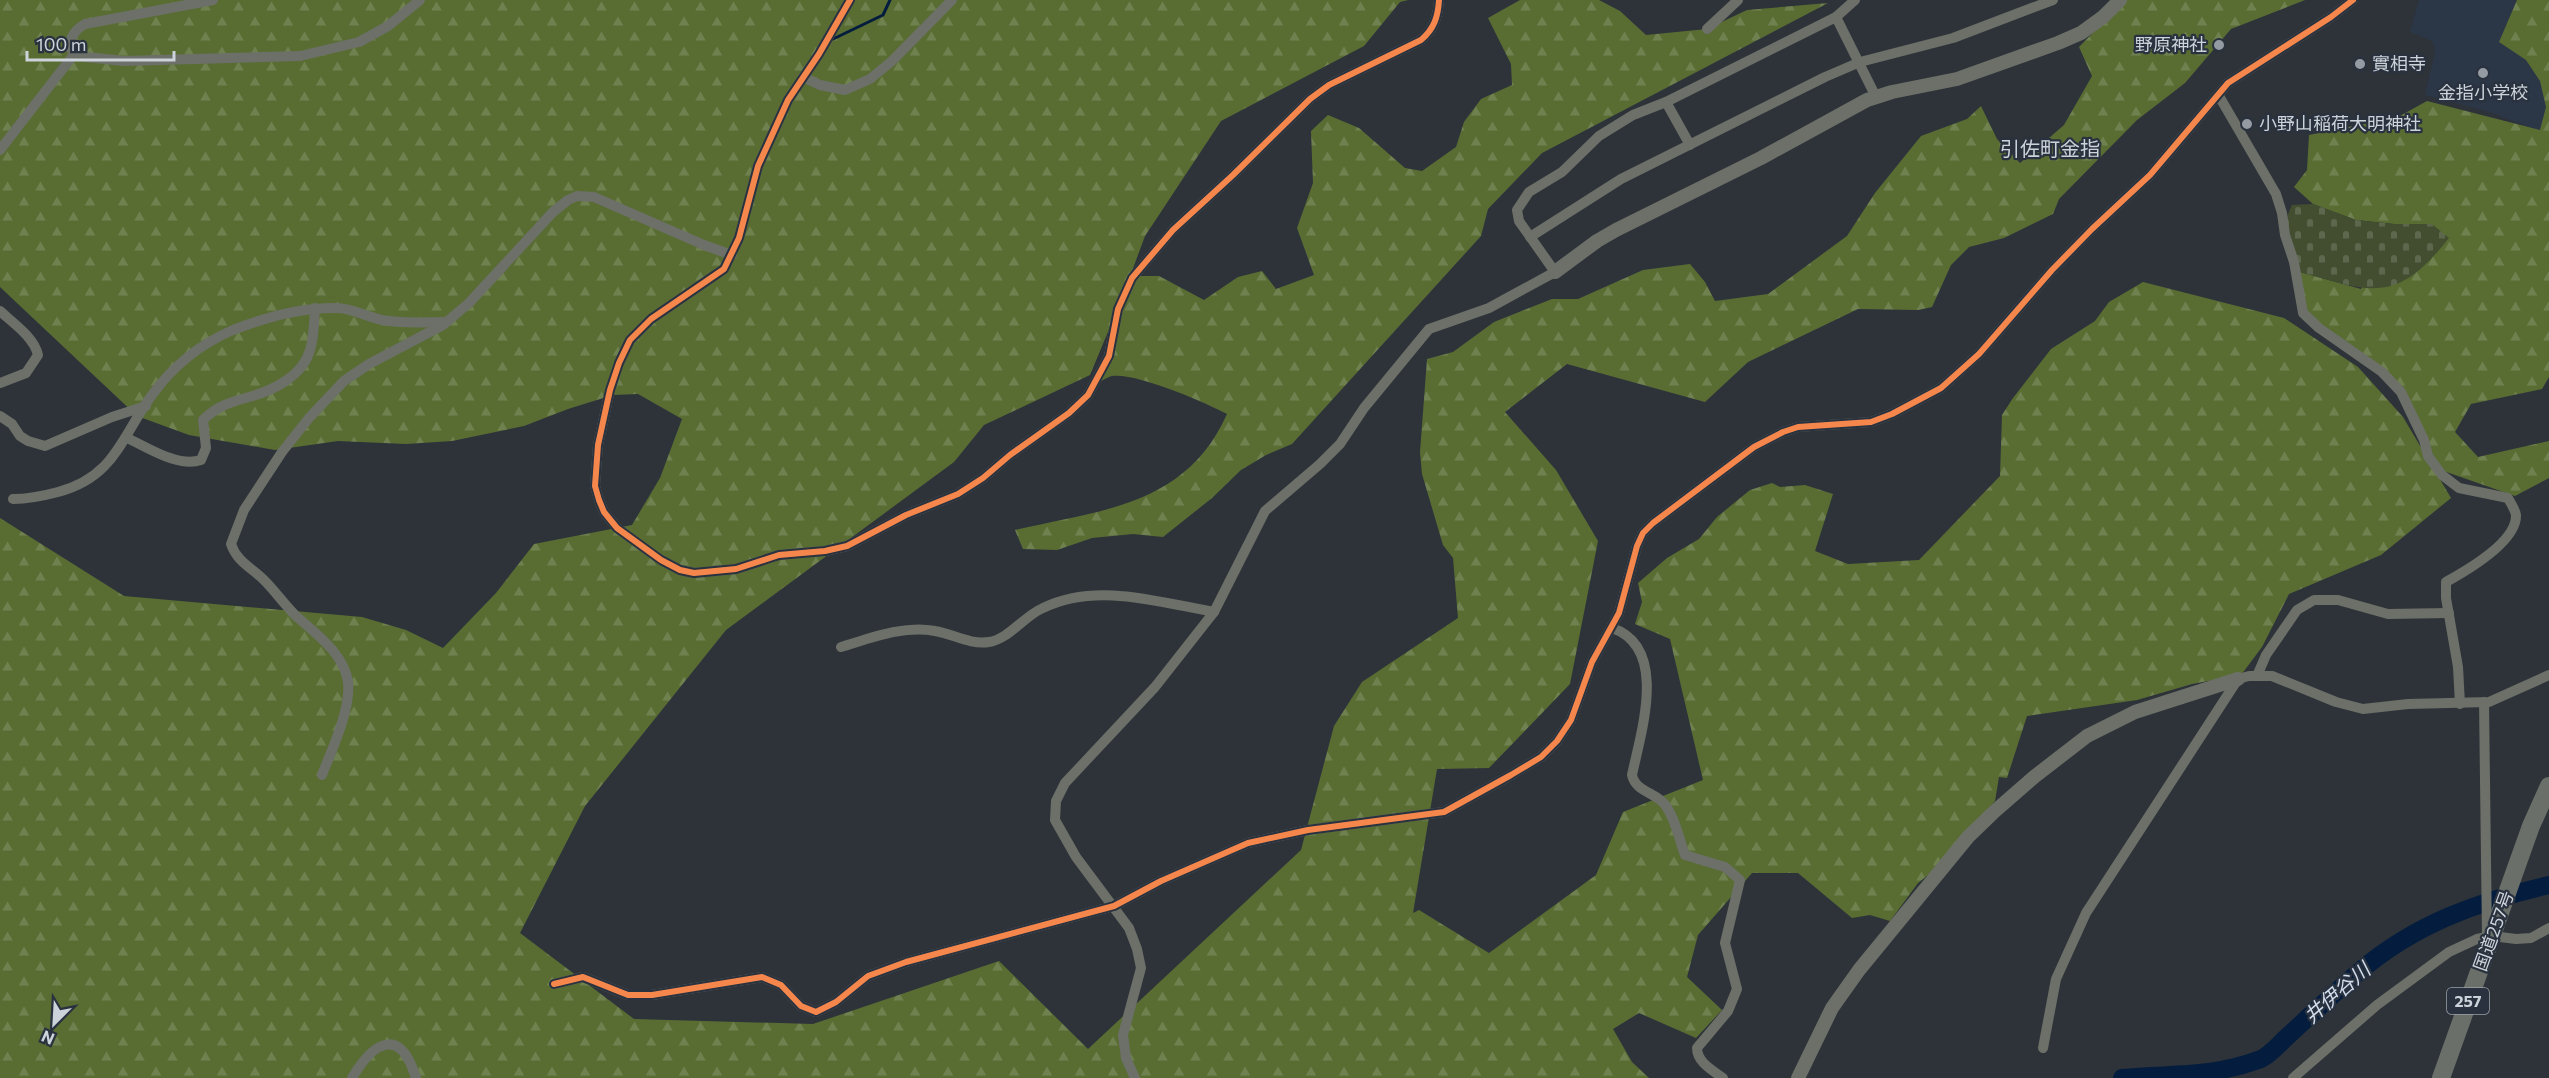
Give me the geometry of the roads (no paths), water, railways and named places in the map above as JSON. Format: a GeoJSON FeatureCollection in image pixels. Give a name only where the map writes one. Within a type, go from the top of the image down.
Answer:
{"type":"FeatureCollection","features":[{"type":"Feature","properties":{"kind":"highway","name":"国道257号"},"geometry":{"type":"LineString","coordinates":[[2441,1078],[2490,932],[2549,786]]}},
{"type":"Feature","properties":{"kind":"street"},"geometry":{"type":"LineString","coordinates":[[213,0],[85,24],[78,28],[71,39],[71,49],[86,57],[124,61],[162,62],[300,56],[359,42],[388,26],[420,0]]}},
{"type":"Feature","properties":{"kind":"street"},"geometry":{"type":"LineString","coordinates":[[850,0],[788,100],[758,166],[732,255],[724,269],[651,319],[630,340],[610,390],[598,445],[595,486],[604,512],[617,528],[661,560],[680,570],[694,573],[736,569],[779,555],[825,551],[847,546],[906,515],[958,494],[1070,413],[1088,395],[1095,384],[1109,356],[1118,309],[1132,278],[1152,252],[1310,99],[1329,85],[1420,40],[1428,33],[1438,15],[1439,0]]}},
{"type":"Feature","properties":{"kind":"street"},"geometry":{"type":"LineString","coordinates":[[803,77],[820,85],[845,90],[870,79],[892,61],[952,0]]}},
{"type":"Feature","properties":{"kind":"street"},"geometry":{"type":"LineString","coordinates":[[1707,29],[1738,0]]}},
{"type":"Feature","properties":{"kind":"street"},"geometry":{"type":"LineString","coordinates":[[1555,272],[1517,214],[1525,195],[1562,172],[1599,136],[1633,115],[1666,102],[1836,17],[1855,0]]}},
{"type":"Feature","properties":{"kind":"street"},"geometry":{"type":"LineString","coordinates":[[1135,1078],[1126,1058],[1123,1035],[1141,968],[1137,949],[1129,928],[1076,857],[1055,820],[1056,801],[1065,783],[1155,687],[1214,612],[1265,511],[1320,465],[1340,444],[1364,408],[1429,329],[1489,308],[1555,272],[1616,230],[1761,158],[1845,110],[1876,97],[1957,79],[2058,43],[2081,33],[2103,17],[2120,0]]}},
{"type":"Feature","properties":{"kind":"street"},"geometry":{"type":"LineString","coordinates":[[554,984],[583,977],[628,995],[651,995],[762,977],[781,985],[801,1006],[816,1012],[836,1002],[868,976],[906,962],[1114,906],[1171,876],[1248,843],[1308,830],[1430,815],[1457,807],[1542,757],[1557,741],[1571,720],[1592,662],[1619,613],[1637,546],[1653,523],[1754,447],[1783,432],[1798,427],[1871,422],[1892,414],[1941,388],[1980,354],[2038,286],[2092,229],[2150,175],[2228,83],[2242,72],[2301,38],[2352,0]]}},
{"type":"Feature","properties":{"kind":"street"},"geometry":{"type":"LineString","coordinates":[[1530,237],[1621,179],[1860,62],[1953,38],[2047,1]]}},
{"type":"Feature","properties":{"kind":"street"},"geometry":{"type":"LineString","coordinates":[[1836,17],[1876,97]]}},
{"type":"Feature","properties":{"kind":"street"},"geometry":{"type":"LineString","coordinates":[[0,150],[75,53]]}},
{"type":"Feature","properties":{"kind":"street"},"geometry":{"type":"LineString","coordinates":[[2219,96],[2276,194],[2294,262],[2303,313],[2319,328],[2382,372],[2401,392],[2424,440],[2428,456],[2442,476],[2459,488],[2508,498],[2516,513],[2515,521],[2498,548],[2446,582],[2458,667],[2460,704]]}},
{"type":"Feature","properties":{"kind":"street"},"geometry":{"type":"LineString","coordinates":[[1666,102],[1690,145]]}},
{"type":"Feature","properties":{"kind":"street"},"geometry":{"type":"LineString","coordinates":[[322,775],[339,731],[348,698],[348,680],[328,644],[236,556],[231,539],[244,510],[282,452],[324,400],[344,381],[369,364],[446,322],[470,303],[553,212],[577,196],[594,197],[732,255]]}},
{"type":"Feature","properties":{"kind":"street"},"geometry":{"type":"LineString","coordinates":[[13,499],[42,496],[77,486],[105,467],[127,438],[151,396],[192,352],[231,331],[268,317],[315,308],[347,309],[381,320],[446,322]]}},
{"type":"Feature","properties":{"kind":"street"},"geometry":{"type":"LineString","coordinates":[[127,438],[181,461],[201,460],[206,448],[203,420],[211,412],[222,405],[258,395],[280,384],[293,375],[306,360],[311,350],[315,308]]}},
{"type":"Feature","properties":{"kind":"street"},"geometry":{"type":"LineString","coordinates":[[0,311],[37,348],[38,354],[26,373],[0,383]]}},
{"type":"Feature","properties":{"kind":"street"},"geometry":{"type":"LineString","coordinates":[[0,416],[12,424],[20,436],[45,446],[112,417],[146,406]]}},
{"type":"Feature","properties":{"kind":"street"},"geometry":{"type":"LineString","coordinates":[[841,647],[913,629],[936,631],[968,641],[992,642],[1041,608],[1076,597],[1101,594],[1214,612]]}},
{"type":"Feature","properties":{"kind":"street"},"geometry":{"type":"LineString","coordinates":[[2257,676],[2266,655],[2296,610],[2313,600],[2338,600],[2388,614],[2449,613]]}},
{"type":"Feature","properties":{"kind":"street"},"geometry":{"type":"LineString","coordinates":[[1612,628],[1631,636],[1644,656],[1646,664],[1642,734],[1632,775],[1636,786],[1661,799],[1667,806],[1685,855],[1725,867],[1733,871],[1740,880],[1725,943],[1737,989],[1728,1011],[1697,1048],[1701,1060],[1723,1078]]}},
{"type":"Feature","properties":{"kind":"street"},"geometry":{"type":"LineString","coordinates":[[1798,1078],[1832,1008],[1858,970],[1968,837],[2034,777],[2087,736],[2135,712],[2238,679],[2257,676],[2272,676],[2336,702],[2363,709],[2408,704],[2484,702],[2549,675]]}},
{"type":"Feature","properties":{"kind":"street"},"geometry":{"type":"LineString","coordinates":[[2043,1048],[2056,979],[2086,912],[2238,679]]}},
{"type":"Feature","properties":{"kind":"street"},"geometry":{"type":"LineString","coordinates":[[2484,702],[2486,878],[2490,932]]}},
{"type":"Feature","properties":{"kind":"street"},"geometry":{"type":"LineString","coordinates":[[2293,1078],[2377,1005],[2449,952],[2490,932],[2516,939],[2531,938],[2549,928]]}},
{"type":"Feature","properties":{"kind":"street"},"geometry":{"type":"LineString","coordinates":[[352,1078],[370,1053],[382,1045],[390,1044],[406,1053],[416,1078]]}},
{"type":"Feature","properties":{"kind":"waterway"},"geometry":{"type":"LineString","coordinates":[[831,40],[883,15],[890,0]]}},
{"type":"Feature","properties":{"kind":"waterway","name":"井伊谷川"},"geometry":{"type":"LineString","coordinates":[[2122,1078],[2208,1072],[2261,1059],[2360,971],[2403,940],[2449,916],[2523,891],[2549,885]]}},
{"type":"Feature","properties":{"kind":"place","name":"野原神社"},"geometry":{"type":"Point","coordinates":[2219,45]}},
{"type":"Feature","properties":{"kind":"place","name":"實相寺"},"geometry":{"type":"Point","coordinates":[2360,64]}},
{"type":"Feature","properties":{"kind":"place","name":"金指小学校"},"geometry":{"type":"Point","coordinates":[2483,73]}},
{"type":"Feature","properties":{"kind":"place","name":"小野山稲荷大明神社"},"geometry":{"type":"Point","coordinates":[2247,124]}},
{"type":"Feature","properties":{"kind":"district","name":"引佐町金指"},"geometry":{"type":"Point","coordinates":[2050,149]}}]}
